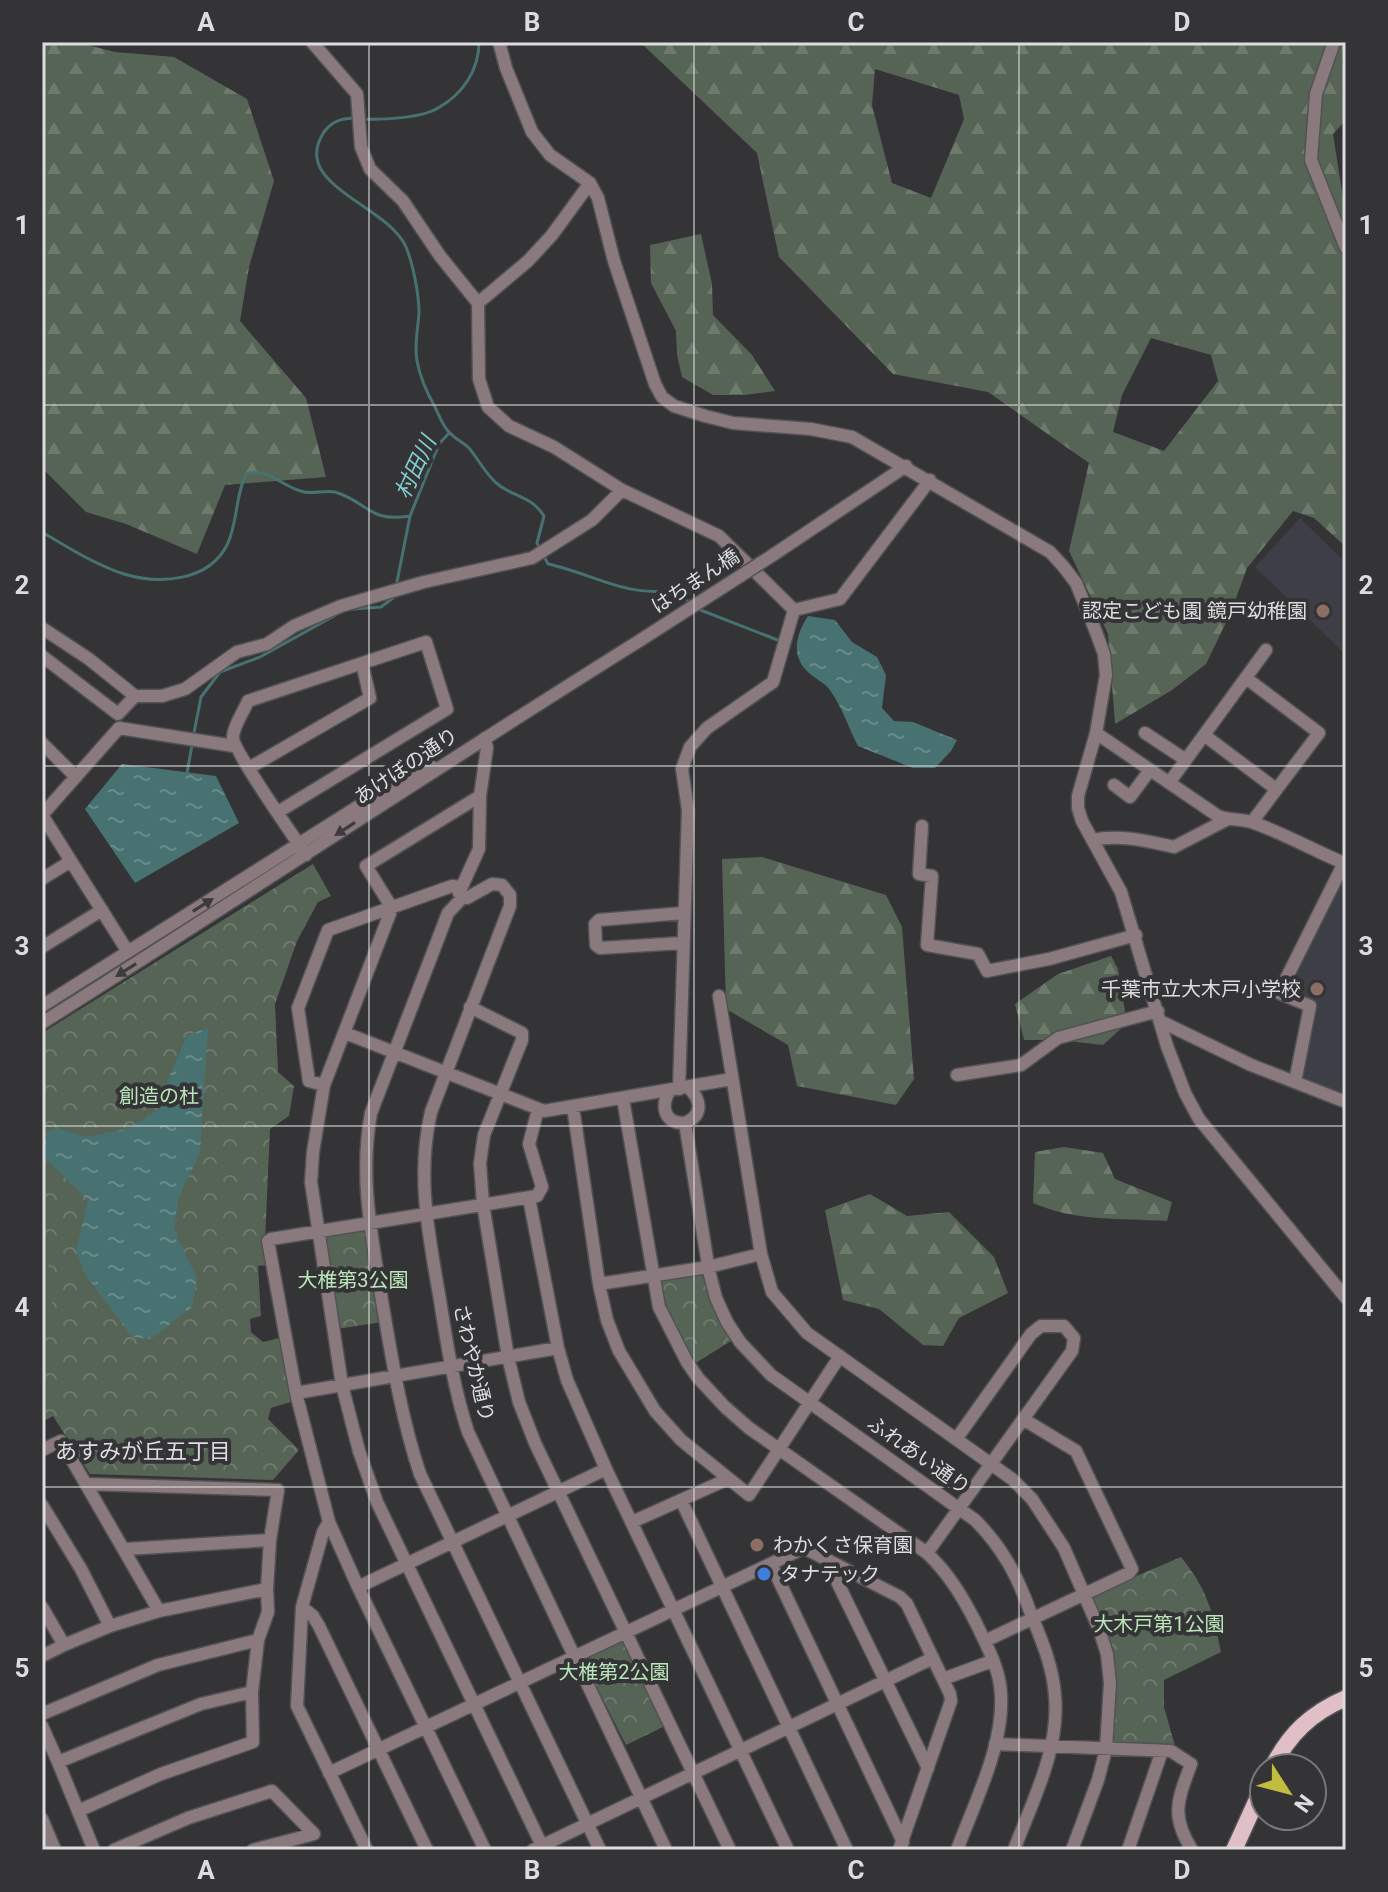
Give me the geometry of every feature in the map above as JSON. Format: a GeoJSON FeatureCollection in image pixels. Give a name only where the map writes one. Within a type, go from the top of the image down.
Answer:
{"type":"FeatureCollection","features":[{"type":"Feature","properties":{"kind":"main road"},"geometry":{"type":"LineString","coordinates":[[1281,1752],[1305,1721],[1346,1698]]}},
{"type":"Feature","properties":{"kind":"main road"},"geometry":{"type":"LineString","coordinates":[[1234,1850],[1248,1819]]}},
{"type":"Feature","properties":{"kind":"street"},"geometry":{"type":"LineString","coordinates":[[312,42],[357,94],[361,147],[370,169],[403,201],[440,256],[478,303],[479,379],[488,407],[509,426],[554,447],[622,490],[719,536],[794,610]]}},
{"type":"Feature","properties":{"kind":"street"},"geometry":{"type":"LineString","coordinates":[[499,42],[532,132],[550,155],[590,183],[598,198],[614,261],[662,397],[686,411],[733,423],[811,429],[852,437],[1050,552],[1076,583],[1104,654],[1106,675],[1096,733],[1078,796],[1082,821],[1121,892],[1185,1093],[1199,1119],[1346,1298]]}},
{"type":"Feature","properties":{"kind":"street"},"geometry":{"type":"LineString","coordinates":[[1334,42],[1316,94],[1311,160],[1346,248]]}},
{"type":"Feature","properties":{"kind":"street"},"geometry":{"type":"LineString","coordinates":[[478,303],[528,261],[552,235],[590,183]]}},
{"type":"Feature","properties":{"kind":"street","name":"はちまん橋"},"geometry":{"type":"LineString","coordinates":[[482,739],[773,555],[906,466]]}},
{"type":"Feature","properties":{"kind":"street"},"geometry":{"type":"LineString","coordinates":[[794,610],[840,599],[930,480]]}},
{"type":"Feature","properties":{"kind":"street"},"geometry":{"type":"LineString","coordinates":[[42,628],[89,659],[135,696],[162,696],[185,689],[237,652],[267,644],[294,626],[341,606],[424,582],[532,558],[592,520],[622,490]]}},
{"type":"Feature","properties":{"kind":"street"},"geometry":{"type":"LineString","coordinates":[[679,1089],[688,810],[682,769],[690,747],[707,728],[773,682],[794,610]]}},
{"type":"Feature","properties":{"kind":"street"},"geometry":{"type":"LineString","coordinates":[[278,812],[447,709],[426,642],[248,701],[232,736],[234,746],[303,850]]}},
{"type":"Feature","properties":{"kind":"street"},"geometry":{"type":"LineString","coordinates":[[1169,783],[1266,650]]}},
{"type":"Feature","properties":{"kind":"street"},"geometry":{"type":"LineString","coordinates":[[42,656],[118,714],[135,696]]}},
{"type":"Feature","properties":{"kind":"street"},"geometry":{"type":"LineString","coordinates":[[249,768],[370,698],[362,663]]}},
{"type":"Feature","properties":{"kind":"street"},"geometry":{"type":"LineString","coordinates":[[1246,678],[1319,733],[1252,822]]}},
{"type":"Feature","properties":{"kind":"street"},"geometry":{"type":"LineString","coordinates":[[128,952],[42,815],[119,728],[234,746]]}},
{"type":"Feature","properties":{"kind":"street"},"geometry":{"type":"LineString","coordinates":[[1096,733],[1226,820]]}},
{"type":"Feature","properties":{"kind":"street"},"geometry":{"type":"LineString","coordinates":[[1145,733],[1186,760]]}},
{"type":"Feature","properties":{"kind":"street"},"geometry":{"type":"LineString","coordinates":[[1204,735],[1276,789]]}},
{"type":"Feature","properties":{"kind":"street"},"geometry":{"type":"LineString","coordinates":[[482,739],[487,748],[480,796],[479,849],[462,892],[448,913],[371,1113],[365,1145],[364,1177],[395,1376],[408,1439],[420,1474],[600,1850]]}},
{"type":"Feature","properties":{"kind":"street","name":"あけぼの通り"},"geometry":{"type":"LineString","coordinates":[[42,1023],[303,850],[392,785],[482,739]]}},
{"type":"Feature","properties":{"kind":"street"},"geometry":{"type":"LineString","coordinates":[[42,743],[76,777]]}},
{"type":"Feature","properties":{"kind":"street"},"geometry":{"type":"LineString","coordinates":[[1114,785],[1130,797],[1150,770]]}},
{"type":"Feature","properties":{"kind":"street"},"geometry":{"type":"LineString","coordinates":[[392,908],[366,866],[480,796]]}},
{"type":"Feature","properties":{"kind":"street"},"geometry":{"type":"LineString","coordinates":[[1092,840],[1108,836],[1147,840],[1174,847],[1226,820],[1239,818],[1345,864],[1279,993],[1310,1006],[1295,1082]]}},
{"type":"Feature","properties":{"kind":"street"},"geometry":{"type":"LineString","coordinates":[[922,826],[919,874],[932,876],[927,945],[978,954],[987,971],[1049,959],[1136,935]]}},
{"type":"Feature","properties":{"kind":"street","name":"あけぼの通り"},"geometry":{"type":"LineString","coordinates":[[42,1006],[303,850]]}},
{"type":"Feature","properties":{"kind":"street"},"geometry":{"type":"LineString","coordinates":[[42,879],[71,861]]}},
{"type":"Feature","properties":{"kind":"street","name":"さわやか通り"},"geometry":{"type":"LineString","coordinates":[[462,892],[467,898],[492,884],[502,885],[510,895],[510,906],[431,1112],[424,1141],[425,1213],[458,1400],[468,1432],[666,1850]]}},
{"type":"Feature","properties":{"kind":"street"},"geometry":{"type":"LineString","coordinates":[[324,1085],[309,1081],[298,1008],[328,930],[452,886],[462,892]]}},
{"type":"Feature","properties":{"kind":"street"},"geometry":{"type":"LineString","coordinates":[[392,908],[324,1085],[313,1152],[311,1182],[342,1385],[372,1489],[540,1849],[933,1658]]}},
{"type":"Feature","properties":{"kind":"street"},"geometry":{"type":"LineString","coordinates":[[42,947],[102,910]]}},
{"type":"Feature","properties":{"kind":"street"},"geometry":{"type":"LineString","coordinates":[[682,943],[600,948],[596,945],[595,924],[599,920],[683,913]]}},
{"type":"Feature","properties":{"kind":"street"},"geometry":{"type":"LineString","coordinates":[[719,996],[761,1254],[772,1292],[807,1333],[992,1463],[1032,1499],[1064,1548],[1085,1595],[1107,1654],[1110,1683],[1106,1749],[1072,1850]]}},
{"type":"Feature","properties":{"kind":"street"},"geometry":{"type":"LineString","coordinates":[[470,1007],[522,1033],[522,1040],[484,1135],[480,1163],[483,1204],[508,1357],[519,1402],[730,1850]]}},
{"type":"Feature","properties":{"kind":"street"},"geometry":{"type":"LineString","coordinates":[[957,1075],[1021,1065],[1058,1038],[1159,1016],[1251,1065],[1346,1102]]}},
{"type":"Feature","properties":{"kind":"street"},"geometry":{"type":"LineString","coordinates":[[345,1033],[544,1111],[732,1079]]}},
{"type":"Feature","properties":{"kind":"street"},"geometry":{"type":"LineString","coordinates":[[679,1089],[698,1098],[699,1107],[692,1121],[670,1120],[665,1113],[665,1098],[679,1089]]}},
{"type":"Feature","properties":{"kind":"street"},"geometry":{"type":"LineString","coordinates":[[623,1099],[659,1307],[698,1378],[749,1428],[927,1553],[946,1571],[985,1641],[1000,1682],[1002,1707],[995,1744],[957,1850]]}},
{"type":"Feature","properties":{"kind":"street"},"geometry":{"type":"LineString","coordinates":[[573,1107],[607,1320],[619,1351],[655,1411],[681,1440],[749,1495],[840,1356]]}},
{"type":"Feature","properties":{"kind":"street"},"geometry":{"type":"LineString","coordinates":[[485,1850],[329,1522],[296,1393],[268,1241],[537,1196],[542,1187],[529,1144],[538,1109]]}},
{"type":"Feature","properties":{"kind":"street","name":"ふれあい通り"},"geometry":{"type":"LineString","coordinates":[[685,1123],[708,1267],[716,1298],[740,1342],[771,1375],[960,1508],[995,1540],[1011,1564],[1051,1668],[1056,1698],[1050,1746],[1014,1850]]}},
{"type":"Feature","properties":{"kind":"street"},"geometry":{"type":"LineString","coordinates":[[529,1198],[567,1380],[606,1469],[788,1850]]}},
{"type":"Feature","properties":{"kind":"street"},"geometry":{"type":"LineString","coordinates":[[599,1284],[708,1267],[761,1254]]}},
{"type":"Feature","properties":{"kind":"street"},"geometry":{"type":"LineString","coordinates":[[927,1553],[1072,1351],[1074,1338],[1064,1326],[1041,1326],[1031,1334],[957,1438]]}},
{"type":"Feature","properties":{"kind":"street"},"geometry":{"type":"LineString","coordinates":[[296,1393],[558,1348]]}},
{"type":"Feature","properties":{"kind":"street"},"geometry":{"type":"LineString","coordinates":[[985,1641],[1085,1595],[1132,1569],[1076,1451],[1023,1419]]}},
{"type":"Feature","properties":{"kind":"street"},"geometry":{"type":"LineString","coordinates":[[42,1450],[61,1441],[159,1611]]}},
{"type":"Feature","properties":{"kind":"street"},"geometry":{"type":"LineString","coordinates":[[358,1587],[606,1469]]}},
{"type":"Feature","properties":{"kind":"street"},"geometry":{"type":"LineString","coordinates":[[632,1522],[728,1479]]}},
{"type":"Feature","properties":{"kind":"street"},"geometry":{"type":"LineString","coordinates":[[78,1811],[161,1774],[253,1742],[252,1692],[258,1640],[268,1612],[270,1540],[278,1490],[87,1484]]}},
{"type":"Feature","properties":{"kind":"street"},"geometry":{"type":"LineString","coordinates":[[681,1500],[847,1850]]}},
{"type":"Feature","properties":{"kind":"street"},"geometry":{"type":"LineString","coordinates":[[42,1505],[81,1569],[110,1626]]}},
{"type":"Feature","properties":{"kind":"street"},"geometry":{"type":"LineString","coordinates":[[329,1522],[323,1532],[302,1607],[297,1706],[367,1850]]}},
{"type":"Feature","properties":{"kind":"street"},"geometry":{"type":"LineString","coordinates":[[126,1549],[270,1540]]}},
{"type":"Feature","properties":{"kind":"street"},"geometry":{"type":"LineString","coordinates":[[329,1773],[804,1548],[900,1597],[907,1604],[951,1701],[901,1846]]}},
{"type":"Feature","properties":{"kind":"street"},"geometry":{"type":"LineString","coordinates":[[826,1559],[928,1768]]}},
{"type":"Feature","properties":{"kind":"street"},"geometry":{"type":"LineString","coordinates":[[771,1564],[901,1846]]}},
{"type":"Feature","properties":{"kind":"street"},"geometry":{"type":"LineString","coordinates":[[42,1656],[110,1626],[159,1611],[267,1589]]}},
{"type":"Feature","properties":{"kind":"street"},"geometry":{"type":"LineString","coordinates":[[42,1607],[64,1645]]}},
{"type":"Feature","properties":{"kind":"street"},"geometry":{"type":"LineString","coordinates":[[302,1607],[319,1626],[427,1850]]}},
{"type":"Feature","properties":{"kind":"street"},"geometry":{"type":"LineString","coordinates":[[42,1714],[158,1665],[258,1640]]}},
{"type":"Feature","properties":{"kind":"street"},"geometry":{"type":"LineString","coordinates":[[943,1679],[992,1661]]}},
{"type":"Feature","properties":{"kind":"street"},"geometry":{"type":"LineString","coordinates":[[58,1762],[201,1704],[252,1692]]}},
{"type":"Feature","properties":{"kind":"street"},"geometry":{"type":"LineString","coordinates":[[42,1726],[94,1850]]}},
{"type":"Feature","properties":{"kind":"street"},"geometry":{"type":"LineString","coordinates":[[995,1744],[1171,1751],[1191,1764],[1176,1815],[1182,1834],[1192,1850]]}},
{"type":"Feature","properties":{"kind":"street"},"geometry":{"type":"LineString","coordinates":[[1128,1850],[1162,1751]]}},
{"type":"Feature","properties":{"kind":"street"},"geometry":{"type":"LineString","coordinates":[[114,1850],[188,1818],[272,1791],[314,1834],[253,1850]]}},
{"type":"Feature","properties":{"kind":"street"},"geometry":{"type":"LineString","coordinates":[[42,1819],[55,1850]]}},
{"type":"Feature","properties":{"kind":"shaded area","name":"認定こども園 鏡戸幼稚園"},"geometry":{"type":"Polygon","coordinates":[[[1300,518],[1346,563],[1346,655],[1255,567],[1300,518]]]}},
{"type":"Feature","properties":{"kind":"shaded area","name":"千葉市立大木戸小学校"},"geometry":{"type":"Polygon","coordinates":[[[1346,875],[1346,1098],[1306,1082],[1301,1075],[1316,1003],[1289,993],[1288,985],[1346,875]]]}},
{"type":"Feature","properties":{"kind":"green space"},"geometry":{"type":"Polygon","coordinates":[[[42,42],[76,42],[115,52],[174,57],[247,99],[274,181],[249,267],[240,321],[306,398],[326,477],[225,485],[197,554],[126,524],[86,512],[42,468],[42,42]]]}},
{"type":"Feature","properties":{"kind":"green space"},"geometry":{"type":"Polygon","coordinates":[[[640,42],[1346,42],[1346,120],[1333,134],[1346,217],[1346,547],[1314,518],[1293,511],[1247,568],[1231,612],[1206,664],[1172,690],[1115,724],[1108,634],[1069,551],[1089,463],[988,392],[893,374],[779,257],[757,153],[640,42]],[[875,69],[872,105],[892,183],[931,198],[964,119],[959,95],[875,69]],[[1151,338],[1122,395],[1113,432],[1164,451],[1218,381],[1211,355],[1151,338]]]}},
{"type":"Feature","properties":{"kind":"green space"},"geometry":{"type":"Polygon","coordinates":[[[701,234],[712,284],[713,315],[752,355],[775,391],[713,395],[682,377],[676,331],[651,283],[650,245],[701,234]]]}},
{"type":"Feature","properties":{"kind":"green space"},"geometry":{"type":"Polygon","coordinates":[[[762,857],[886,895],[902,927],[914,1079],[896,1105],[797,1086],[788,1045],[726,1009],[722,859],[762,857]]]}},
{"type":"Feature","properties":{"kind":"green space","name":"創造の杜"},"geometry":{"type":"Polygon","coordinates":[[[313,864],[331,896],[318,902],[297,941],[275,1004],[278,1072],[294,1086],[289,1116],[270,1129],[265,1241],[270,1265],[258,1266],[261,1316],[250,1319],[251,1332],[263,1342],[283,1337],[294,1401],[271,1408],[268,1419],[299,1450],[273,1480],[90,1474],[53,1416],[42,1422],[42,1033],[313,864]]]}},
{"type":"Feature","properties":{"kind":"green space"},"geometry":{"type":"Polygon","coordinates":[[[1111,956],[1118,969],[1127,1023],[1103,1045],[1024,1040],[1015,1004],[1058,974],[1111,956]]]}},
{"type":"Feature","properties":{"kind":"green space"},"geometry":{"type":"Polygon","coordinates":[[[1064,1147],[1103,1153],[1115,1179],[1172,1202],[1167,1221],[1082,1216],[1033,1203],[1035,1152],[1064,1147]]]}},
{"type":"Feature","properties":{"kind":"green space"},"geometry":{"type":"Polygon","coordinates":[[[870,1194],[907,1216],[949,1212],[994,1257],[1008,1293],[959,1318],[943,1346],[923,1345],[879,1309],[843,1300],[825,1210],[870,1194]]]}},
{"type":"Feature","properties":{"kind":"green space","name":"大椎第3公園"},"geometry":{"type":"Polygon","coordinates":[[[368,1230],[382,1322],[337,1329],[323,1239],[327,1232],[368,1230]]]}},
{"type":"Feature","properties":{"kind":"green space"},"geometry":{"type":"Polygon","coordinates":[[[42,1243],[53,1300],[42,1335],[42,1243]]]}},
{"type":"Feature","properties":{"kind":"green space"},"geometry":{"type":"Polygon","coordinates":[[[704,1272],[714,1309],[731,1341],[694,1364],[663,1303],[659,1280],[704,1272]]]}},
{"type":"Feature","properties":{"kind":"green space","name":"大木戸第1公園"},"geometry":{"type":"Polygon","coordinates":[[[1181,1557],[1208,1602],[1221,1652],[1164,1680],[1164,1707],[1175,1746],[1114,1743],[1111,1739],[1108,1642],[1092,1598],[1094,1594],[1181,1557]]]}},
{"type":"Feature","properties":{"kind":"green space","name":"大椎第2公園"},"geometry":{"type":"Polygon","coordinates":[[[624,1641],[665,1726],[626,1745],[584,1662],[588,1655],[624,1641]]]}},
{"type":"Feature","properties":{"kind":"water"},"geometry":{"type":"Polygon","coordinates":[[[808,616],[835,620],[852,642],[877,657],[886,675],[882,708],[894,721],[913,722],[957,740],[935,768],[913,768],[858,746],[834,696],[799,660],[798,638],[808,616]]]}},
{"type":"Feature","properties":{"kind":"water"},"geometry":{"type":"Polygon","coordinates":[[[122,764],[216,776],[239,823],[135,883],[85,809],[122,764]]]}},
{"type":"Feature","properties":{"kind":"water"},"geometry":{"type":"Polygon","coordinates":[[[208,1028],[200,1153],[179,1197],[174,1230],[197,1278],[192,1307],[151,1339],[132,1337],[85,1274],[76,1251],[88,1200],[44,1157],[42,1137],[56,1128],[86,1137],[130,1128],[170,1102],[167,1082],[187,1035],[208,1028]]]}},
{"type":"Feature","properties":{"kind":"waterway","name":"村田川"},"geometry":{"type":"LineString","coordinates":[[363,119],[412,116],[431,111],[447,102],[462,88],[473,71],[479,42]]}},
{"type":"Feature","properties":{"kind":"waterway","name":"村田川"},"geometry":{"type":"LineString","coordinates":[[356,118],[338,121],[324,132],[317,150],[319,166],[345,193],[396,232],[406,247],[418,297],[417,361],[427,391],[445,428],[469,448],[491,478],[535,505],[544,516],[537,543],[539,547]]}},
{"type":"Feature","properties":{"kind":"waterway","name":"村田川"},"geometry":{"type":"LineString","coordinates":[[396,587],[410,516],[439,444],[449,433]]}},
{"type":"Feature","properties":{"kind":"waterway","name":"村田川"},"geometry":{"type":"LineString","coordinates":[[42,532],[113,570],[138,577],[168,579],[196,573],[219,557],[231,537],[246,474],[262,473],[304,492],[335,492],[386,517],[410,516]]}},
{"type":"Feature","properties":{"kind":"waterway"},"geometry":{"type":"LineString","coordinates":[[543,554],[548,564],[625,588],[656,592],[673,590],[692,604]]}},
{"type":"Feature","properties":{"kind":"waterway"},"geometry":{"type":"LineString","coordinates":[[352,609],[381,607],[394,594]]}},
{"type":"Feature","properties":{"kind":"waterway"},"geometry":{"type":"LineString","coordinates":[[698,609],[780,641]]}},
{"type":"Feature","properties":{"kind":"waterway"},"geometry":{"type":"LineString","coordinates":[[193,738],[201,697],[220,672],[260,657],[334,616]]}},
{"type":"Feature","properties":{"kind":"waterway"},"geometry":{"type":"LineString","coordinates":[[187,773],[192,745]]}},
{"type":"Feature","properties":{"kind":"place","name":"認定こども園 鏡戸幼稚園"},"geometry":{"type":"Point","coordinates":[1323,611]}},
{"type":"Feature","properties":{"kind":"place","name":"千葉市立大木戸小学校"},"geometry":{"type":"Point","coordinates":[1317,989]}},
{"type":"Feature","properties":{"kind":"place","name":"わかくさ保育園"},"geometry":{"type":"Point","coordinates":[757,1545]}},
{"type":"Feature","properties":{"kind":"place","name":"タナテック"},"geometry":{"type":"Point","coordinates":[764,1574]}},
{"type":"Feature","properties":{"kind":"district","name":"あすみが丘五丁目"},"geometry":{"type":"Point","coordinates":[143,1451]}}]}
